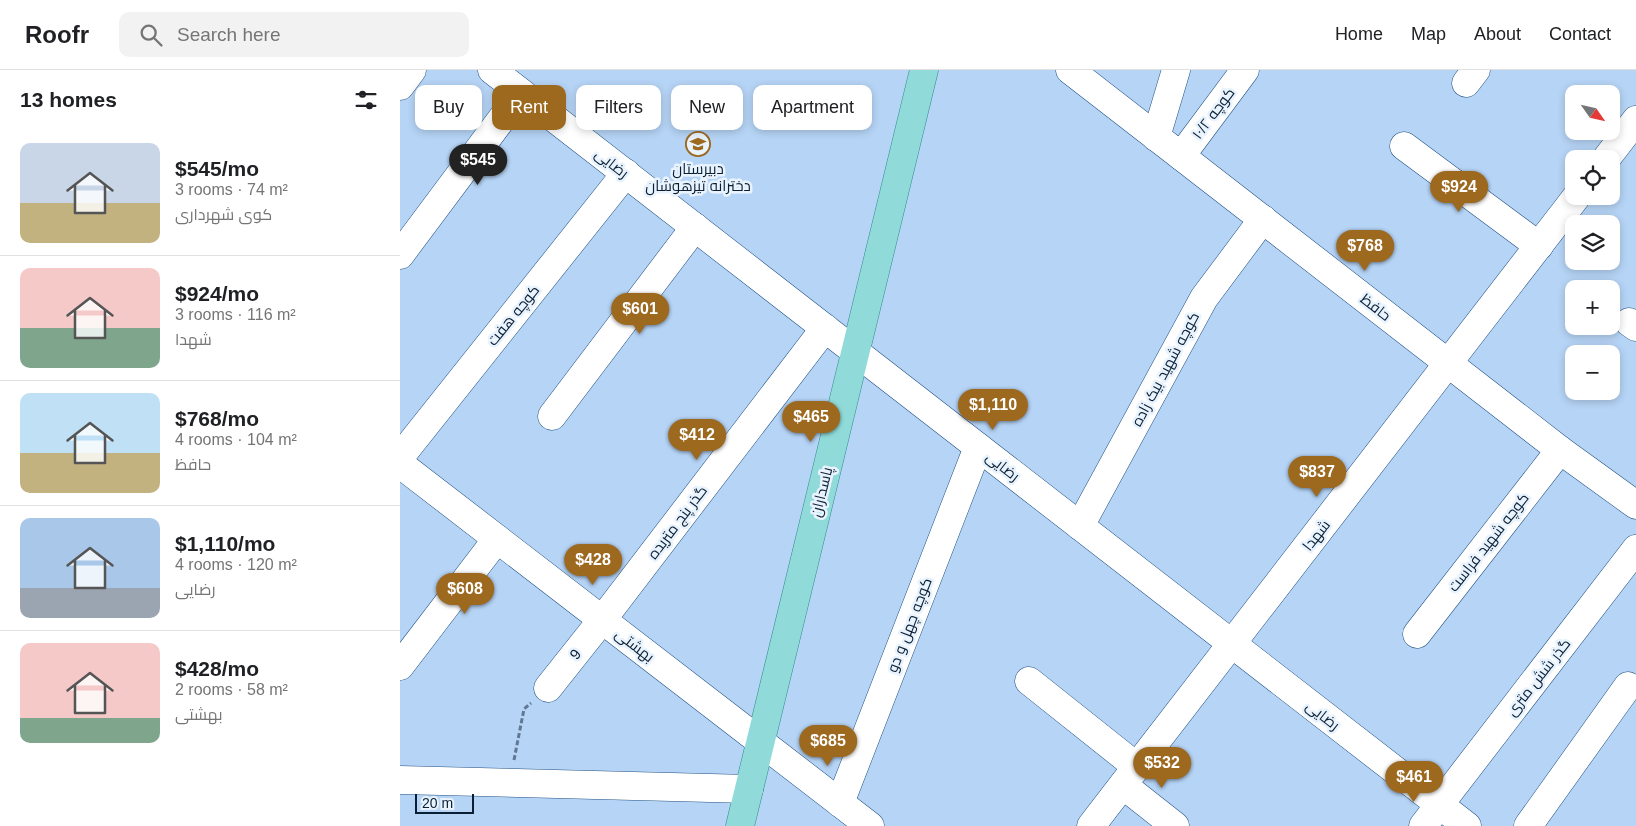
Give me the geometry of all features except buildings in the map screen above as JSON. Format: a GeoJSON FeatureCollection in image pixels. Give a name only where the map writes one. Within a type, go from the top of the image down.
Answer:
{"type":"FeatureCollection","features":[{"type":"Feature","properties":{"kind":"main road","name":"پاسداران"},"geometry":{"type":"LineString","coordinates":[[740,826],[924,70]]}},
{"type":"Feature","properties":{"kind":"street"},"geometry":{"type":"LineString","coordinates":[[400,86],[412,70]]}},
{"type":"Feature","properties":{"kind":"street","name":"رضایی"},"geometry":{"type":"LineString","coordinates":[[492,70],[512,85]]}},
{"type":"Feature","properties":{"kind":"street","name":"حافظ"},"geometry":{"type":"LineString","coordinates":[[1070,70],[1560,450],[1636,506]]}},
{"type":"Feature","properties":{"kind":"street"},"geometry":{"type":"LineString","coordinates":[[1156,137],[1176,70]]}},
{"type":"Feature","properties":{"kind":"street","name":"کوچه ۱۰/۲"},"geometry":{"type":"LineString","coordinates":[[1181,156],[1245,70]]}},
{"type":"Feature","properties":{"kind":"street"},"geometry":{"type":"LineString","coordinates":[[1613,150],[1636,120]]}},
{"type":"Feature","properties":{"kind":"street","name":"رضایی"},"geometry":{"type":"LineString","coordinates":[[566,127],[1467,826]]}},
{"type":"Feature","properties":{"kind":"street"},"geometry":{"type":"LineString","coordinates":[[400,255],[494,130]]}},
{"type":"Feature","properties":{"kind":"street"},"geometry":{"type":"LineString","coordinates":[[1404,146],[1539,246]]}},
{"type":"Feature","properties":{"kind":"street","name":"کوچه هفت"},"geometry":{"type":"LineString","coordinates":[[400,457],[626,174]]}},
{"type":"Feature","properties":{"kind":"street","name":"شهدا"},"geometry":{"type":"LineString","coordinates":[[1091,826],[1570,205]]}},
{"type":"Feature","properties":{"kind":"street","name":"کوچه شهید بیک زاده"},"geometry":{"type":"LineString","coordinates":[[1080,526],[1204,298],[1262,219]]}},
{"type":"Feature","properties":{"kind":"street"},"geometry":{"type":"LineString","coordinates":[[552,416],[695,227]]}},
{"type":"Feature","properties":{"kind":"street","name":"گذر پنج متریده"},"geometry":{"type":"LineString","coordinates":[[602,620],[825,328]]}},
{"type":"Feature","properties":{"kind":"street","name":"کوچه چهل و دو"},"geometry":{"type":"LineString","coordinates":[[840,803],[978,447]]}},
{"type":"Feature","properties":{"kind":"street","name":"کوچه شهید فراست"},"geometry":{"type":"LineString","coordinates":[[1417,634],[1560,450]]}},
{"type":"Feature","properties":{"kind":"street","name":"بهشتی"},"geometry":{"type":"LineString","coordinates":[[400,464],[870,826]]}},
{"type":"Feature","properties":{"kind":"street"},"geometry":{"type":"LineString","coordinates":[[400,666],[497,539]]}},
{"type":"Feature","properties":{"kind":"street","name":"گذر شش متری"},"geometry":{"type":"LineString","coordinates":[[1423,826],[1636,549]]}},
{"type":"Feature","properties":{"kind":"street","name":"9"},"geometry":{"type":"LineString","coordinates":[[548,688],[602,620]]}},
{"type":"Feature","properties":{"kind":"street"},"geometry":{"type":"LineString","coordinates":[[1029,681],[1130,776],[1175,826]]}},
{"type":"Feature","properties":{"kind":"street"},"geometry":{"type":"LineString","coordinates":[[1528,826],[1628,686]]}},
{"type":"Feature","properties":{"kind":"street"},"geometry":{"type":"LineString","coordinates":[[400,780],[749,789]]}},
{"type":"Feature","properties":{"kind":"path"},"geometry":{"type":"LineString","coordinates":[[510,783],[524,709],[548,688]]}},
{"type":"Feature","properties":{"kind":"place","name":"دبیرستان دخترانه تیزهوشان"},"geometry":{"type":"Point","coordinates":[698,144]}}]}
